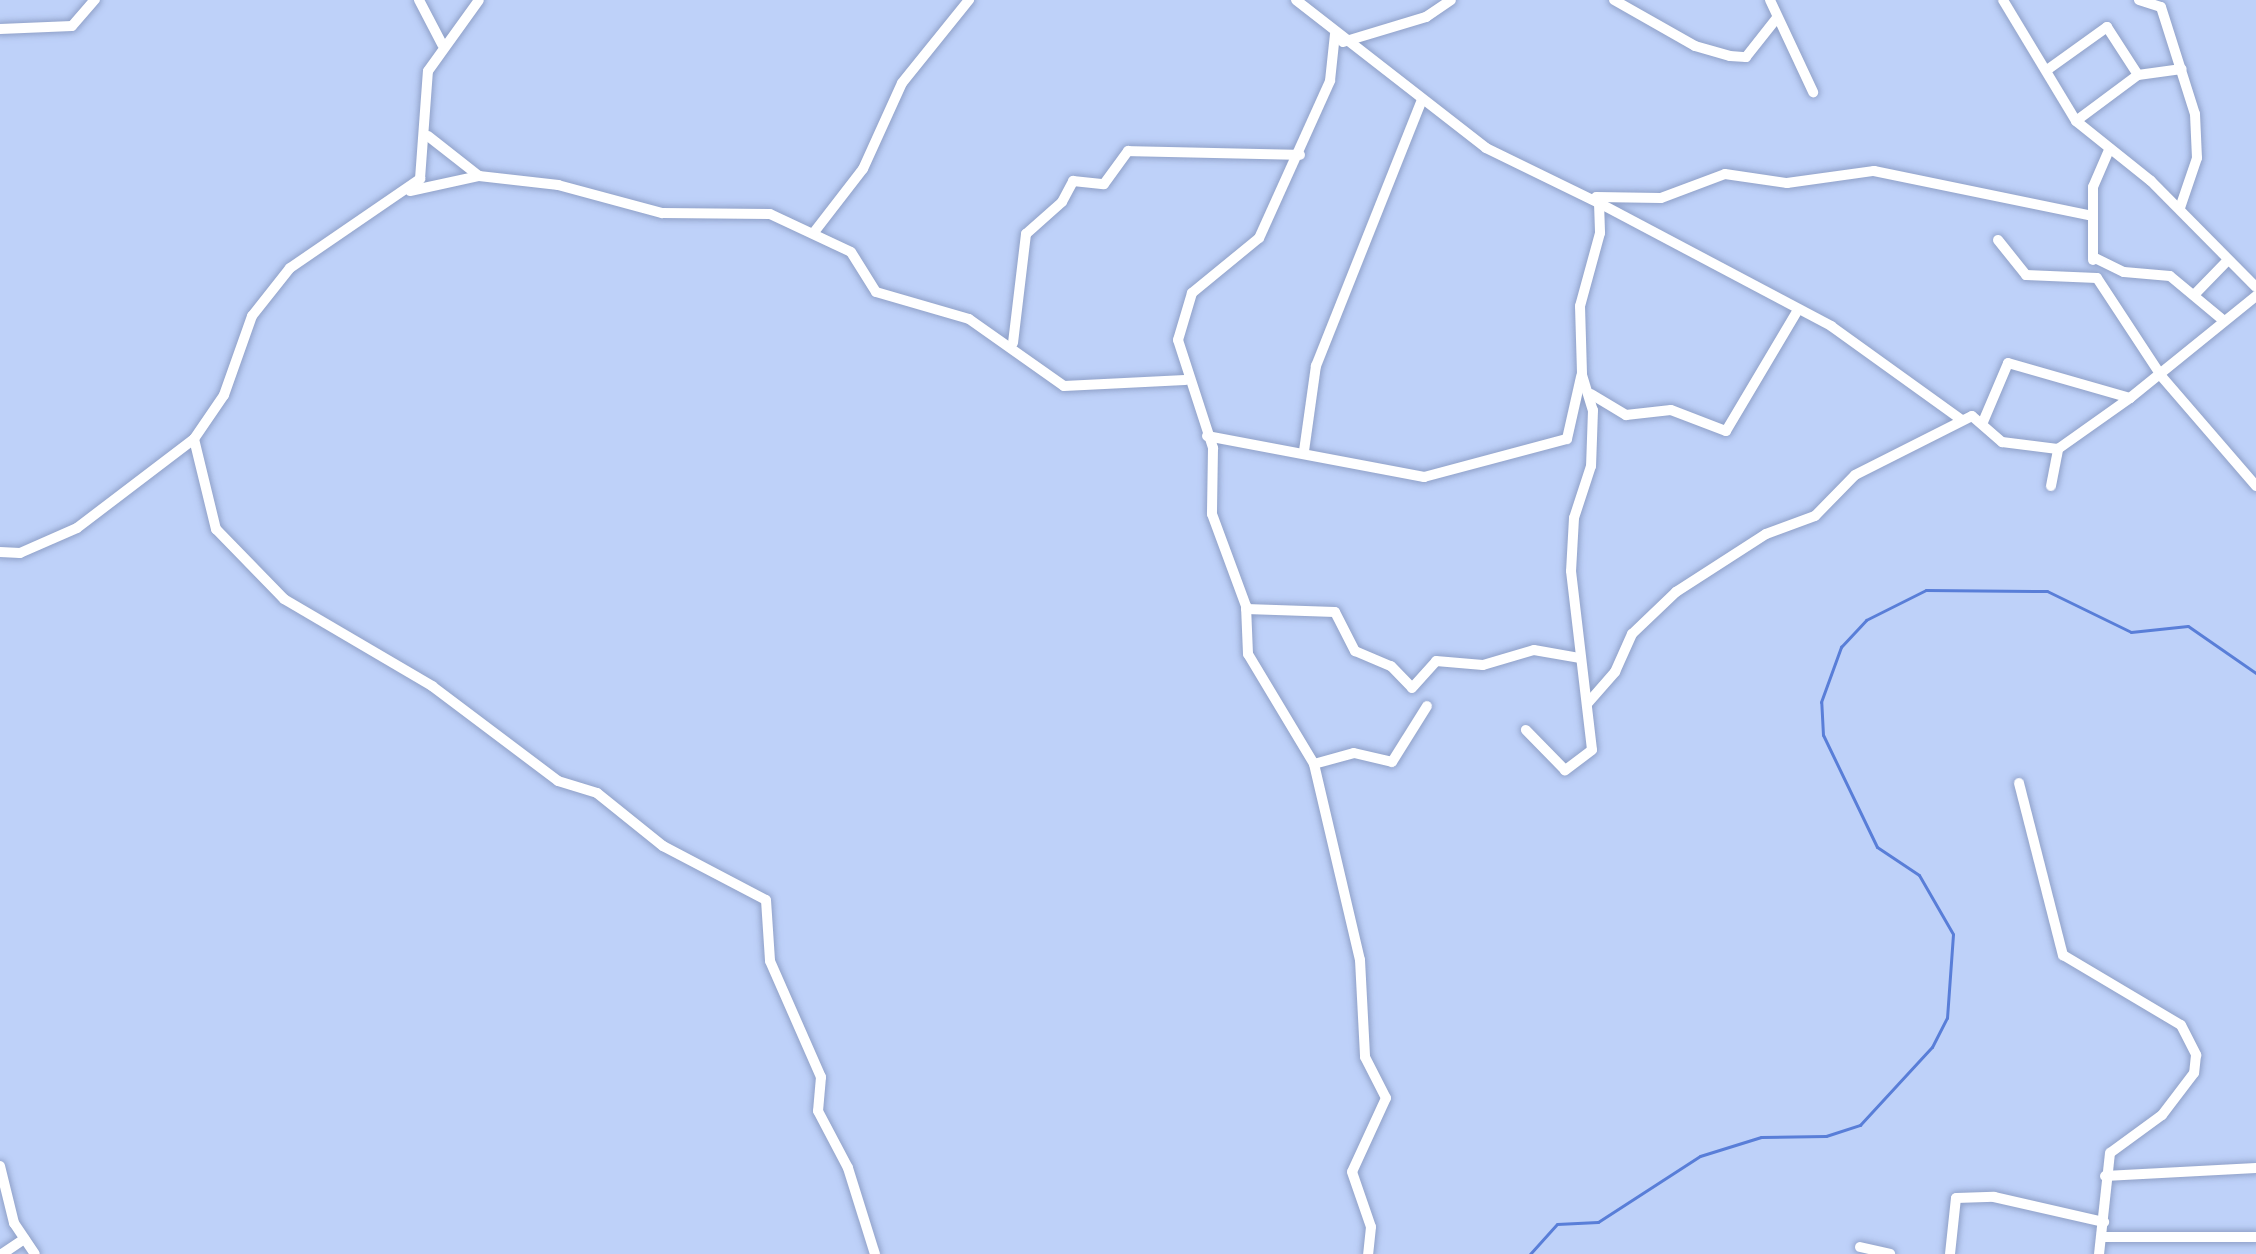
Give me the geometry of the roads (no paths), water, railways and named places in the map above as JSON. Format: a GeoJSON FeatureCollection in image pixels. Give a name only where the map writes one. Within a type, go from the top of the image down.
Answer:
{"type":"FeatureCollection","features":[{"type":"Feature","properties":{"kind":"street"},"geometry":{"type":"LineString","coordinates":[[0,29],[72,26],[95,0]]}},
{"type":"Feature","properties":{"kind":"street"},"geometry":{"type":"LineString","coordinates":[[419,0],[442,44]]}},
{"type":"Feature","properties":{"kind":"street"},"geometry":{"type":"LineString","coordinates":[[410,190],[424,170],[428,71],[442,44],[479,0]]}},
{"type":"Feature","properties":{"kind":"street"},"geometry":{"type":"LineString","coordinates":[[815,231],[863,169],[902,82],[969,0]]}},
{"type":"Feature","properties":{"kind":"street"},"geometry":{"type":"LineString","coordinates":[[1296,0],[1339,38],[1497,154],[1587,196],[1796,313],[1832,326],[1962,420],[1982,422],[2002,442],[2058,448],[2162,377],[2256,291],[2180,208],[2077,121],[2002,0]]}},
{"type":"Feature","properties":{"kind":"street"},"geometry":{"type":"LineString","coordinates":[[1339,38],[1426,17],[1451,0]]}},
{"type":"Feature","properties":{"kind":"street"},"geometry":{"type":"LineString","coordinates":[[1614,0],[1695,46],[1730,56],[1746,56],[1777,19]]}},
{"type":"Feature","properties":{"kind":"street"},"geometry":{"type":"LineString","coordinates":[[1770,0],[1800,52],[1813,92]]}},
{"type":"Feature","properties":{"kind":"street"},"geometry":{"type":"LineString","coordinates":[[2139,0],[2161,7],[2199,140],[2180,208]]}},
{"type":"Feature","properties":{"kind":"street"},"geometry":{"type":"LineString","coordinates":[[2048,70],[2107,26],[2138,75]]}},
{"type":"Feature","properties":{"kind":"street"},"geometry":{"type":"LineString","coordinates":[[1339,38],[1330,81],[1259,238],[1207,276],[1184,304],[1178,340],[1185,380],[1207,436],[1212,514],[1246,609],[1248,654],[1260,683],[1314,764],[1360,960],[1365,1057],[1385,1088],[1381,1116],[1352,1172],[1371,1227],[1368,1254]]}},
{"type":"Feature","properties":{"kind":"street"},"geometry":{"type":"LineString","coordinates":[[2077,121],[2138,75],[2182,69]]}},
{"type":"Feature","properties":{"kind":"street"},"geometry":{"type":"LineString","coordinates":[[1304,451],[1316,366],[1422,100]]}},
{"type":"Feature","properties":{"kind":"street"},"geometry":{"type":"LineString","coordinates":[[428,136],[478,176]]}},
{"type":"Feature","properties":{"kind":"street"},"geometry":{"type":"LineString","coordinates":[[2109,150],[2090,215],[2094,276],[2162,377],[2256,485]]}},
{"type":"Feature","properties":{"kind":"street"},"geometry":{"type":"LineString","coordinates":[[1013,343],[1026,234],[1062,202],[1073,181],[1104,184],[1128,151],[1300,155]]}},
{"type":"Feature","properties":{"kind":"street"},"geometry":{"type":"LineString","coordinates":[[1587,196],[1643,201],[1725,174],[1787,183],[1874,171],[2090,215]]}},
{"type":"Feature","properties":{"kind":"street"},"geometry":{"type":"LineString","coordinates":[[0,552],[20,553],[77,528],[194,439],[219,406],[251,316],[290,268],[410,190],[478,176],[558,184],[662,213],[770,214],[815,231],[851,252],[876,292],[946,309],[1013,343],[1038,369],[1080,390],[1185,380]]}},
{"type":"Feature","properties":{"kind":"street"},"geometry":{"type":"LineString","coordinates":[[1207,436],[1424,477],[1527,456],[1567,440],[1582,375],[1580,306],[1599,203]]}},
{"type":"Feature","properties":{"kind":"street"},"geometry":{"type":"LineString","coordinates":[[1998,240],[2026,275],[2094,276]]}},
{"type":"Feature","properties":{"kind":"street"},"geometry":{"type":"LineString","coordinates":[[2093,257],[2124,272],[2170,277],[2223,320]]}},
{"type":"Feature","properties":{"kind":"street"},"geometry":{"type":"LineString","coordinates":[[2195,294],[2227,260]]}},
{"type":"Feature","properties":{"kind":"street"},"geometry":{"type":"LineString","coordinates":[[1590,393],[1635,417],[1671,410],[1726,431],[1796,313]]}},
{"type":"Feature","properties":{"kind":"street"},"geometry":{"type":"LineString","coordinates":[[1982,422],[2008,363],[2130,398]]}},
{"type":"Feature","properties":{"kind":"street"},"geometry":{"type":"LineString","coordinates":[[1526,730],[1565,770],[1592,750],[1571,571],[1574,518],[1591,466],[1590,393],[1582,375]]}},
{"type":"Feature","properties":{"kind":"street"},"geometry":{"type":"LineString","coordinates":[[1587,704],[1616,673],[1632,634],[1676,592],[1766,534],[1815,516],[1855,475],[1962,420]]}},
{"type":"Feature","properties":{"kind":"street"},"geometry":{"type":"LineString","coordinates":[[194,439],[216,529],[284,599],[432,686],[558,781],[597,794],[662,846],[766,900],[770,961],[821,1077],[818,1111],[848,1168],[875,1254]]}},
{"type":"Feature","properties":{"kind":"street"},"geometry":{"type":"LineString","coordinates":[[2051,486],[2058,448]]}},
{"type":"Feature","properties":{"kind":"street"},"geometry":{"type":"LineString","coordinates":[[1246,609],[1335,612],[1354,651],[1391,666],[1412,688],[1436,661],[1483,665],[1534,650],[1580,658]]}},
{"type":"Feature","properties":{"kind":"street"},"geometry":{"type":"LineString","coordinates":[[1314,764],[1354,753],[1392,762],[1427,706]]}},
{"type":"Feature","properties":{"kind":"street"},"geometry":{"type":"LineString","coordinates":[[2019,783],[2063,955],[2181,1024],[2196,1054],[2194,1072],[2162,1115],[2110,1153],[2099,1254]]}},
{"type":"Feature","properties":{"kind":"street"},"geometry":{"type":"LineString","coordinates":[[0,1166],[24,1239],[35,1254]]}},
{"type":"Feature","properties":{"kind":"street"},"geometry":{"type":"LineString","coordinates":[[2105,1176],[2256,1168]]}},
{"type":"Feature","properties":{"kind":"street"},"geometry":{"type":"LineString","coordinates":[[1949,1254],[1956,1198],[1994,1197],[2104,1222]]}},
{"type":"Feature","properties":{"kind":"street"},"geometry":{"type":"LineString","coordinates":[[2102,1237],[2256,1238]]}},
{"type":"Feature","properties":{"kind":"street"},"geometry":{"type":"LineString","coordinates":[[2,1254],[24,1239]]}},
{"type":"Feature","properties":{"kind":"street"},"geometry":{"type":"LineString","coordinates":[[1860,1247],[1890,1254]]}},
{"type":"Feature","properties":{"kind":"waterway"},"geometry":{"type":"LineString","coordinates":[[1530,1254],[1557,1224],[1598,1222],[1700,1156],[1761,1137],[1826,1136],[1860,1125],[1932,1047],[1947,1018],[1953,934],[1919,875],[1877,847],[1823,735],[1821,702],[1841,647],[1866,620],[1926,590],[2047,591],[2131,632],[2188,626],[2256,673]]}}]}
